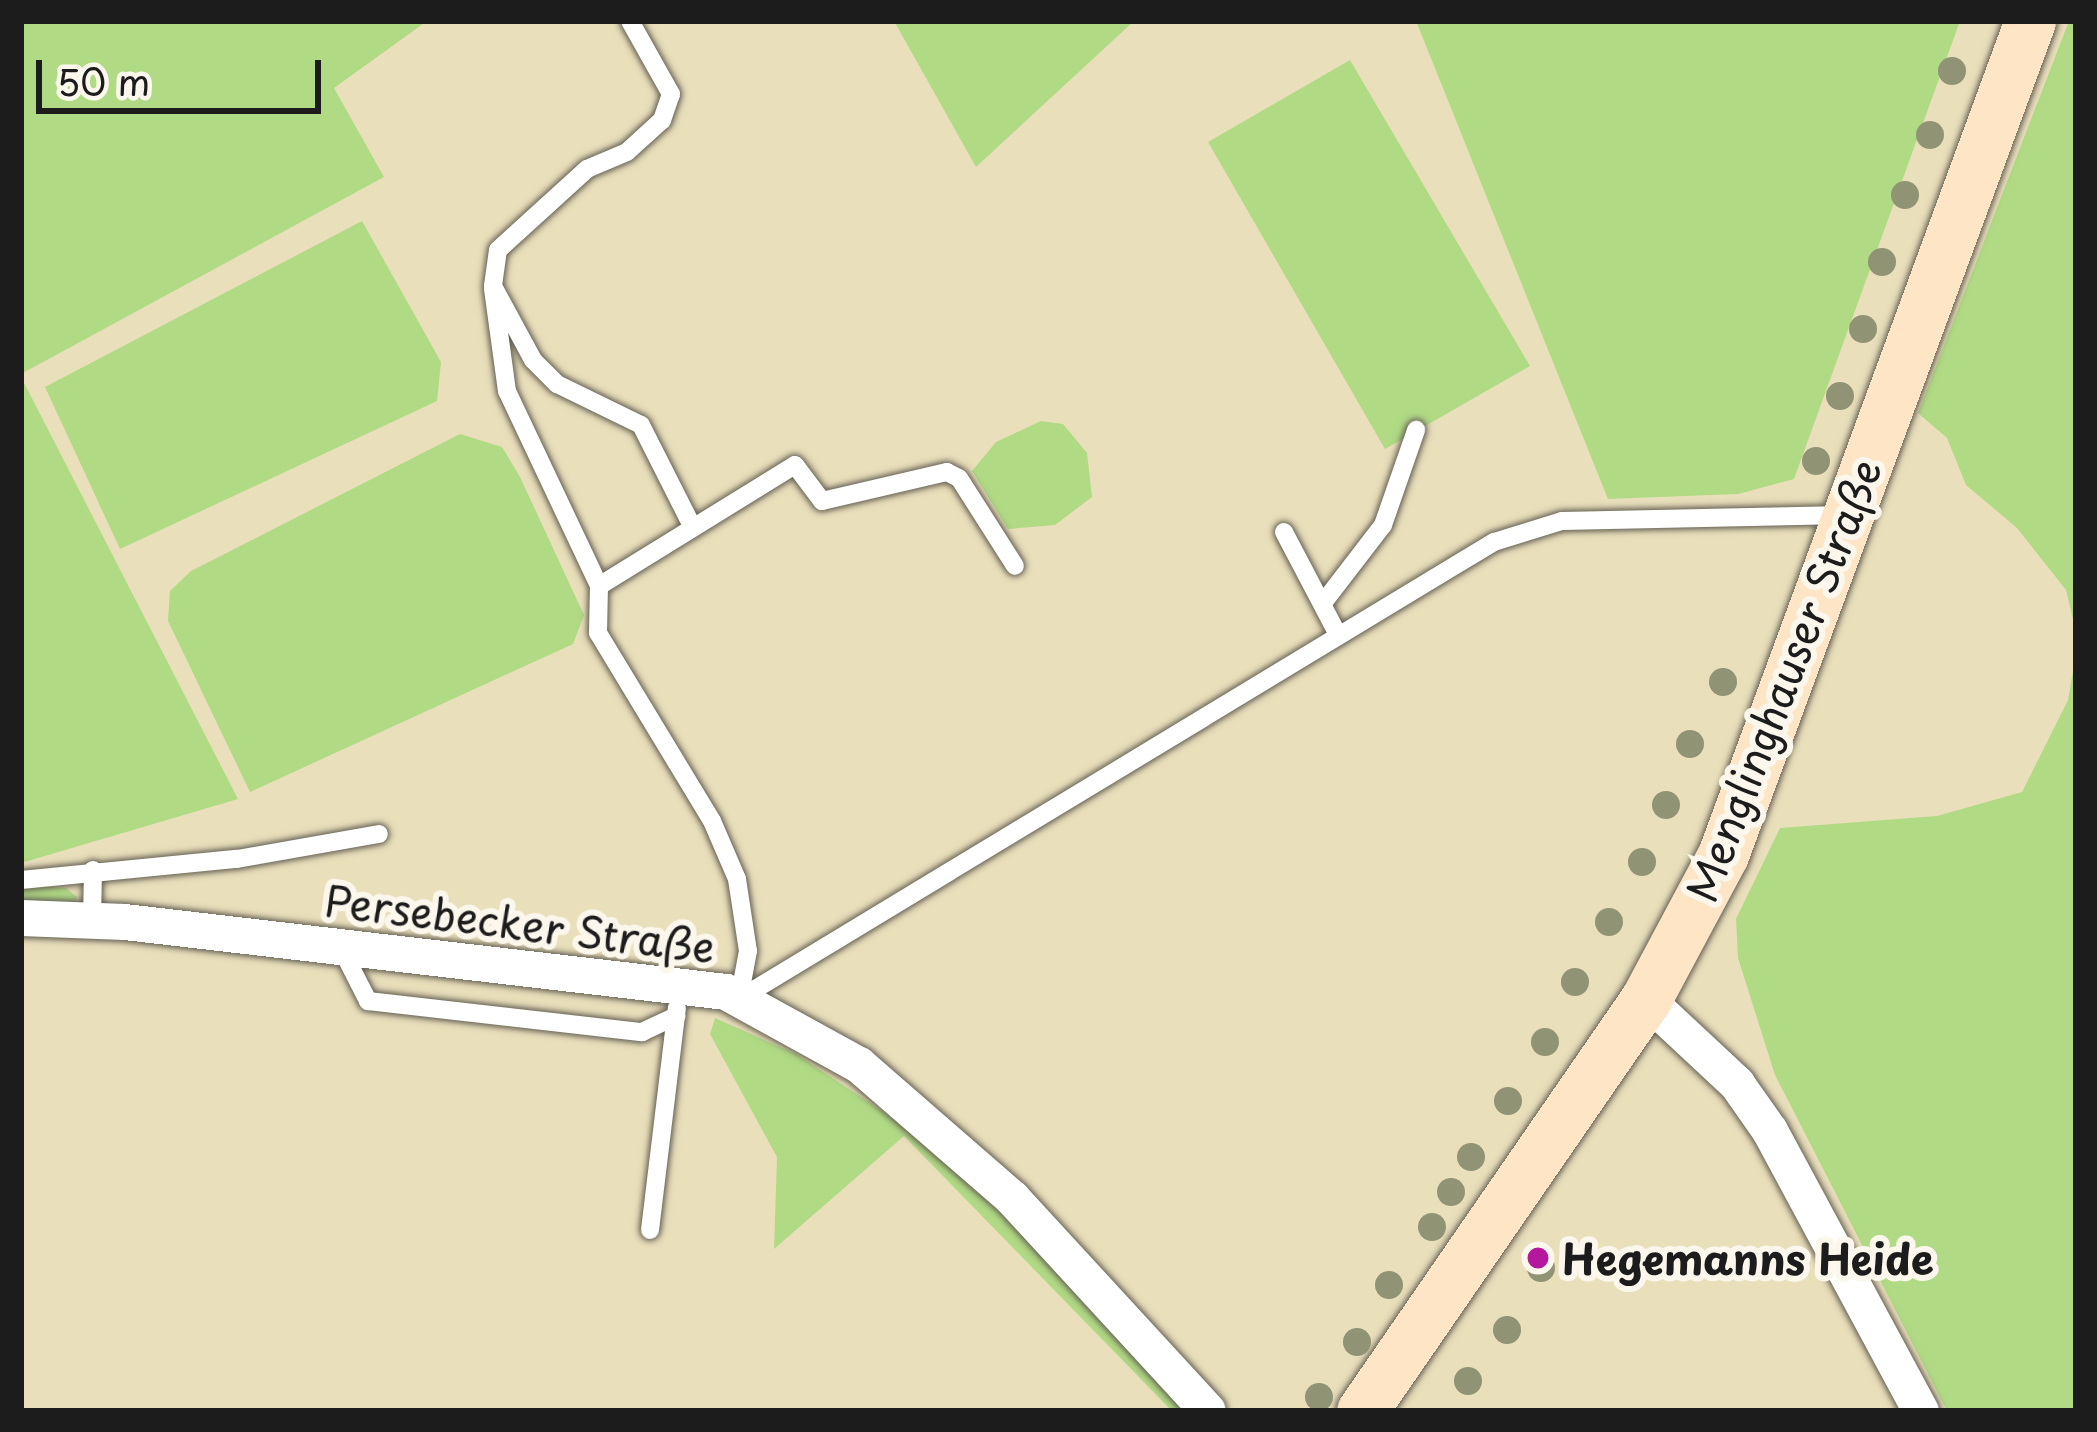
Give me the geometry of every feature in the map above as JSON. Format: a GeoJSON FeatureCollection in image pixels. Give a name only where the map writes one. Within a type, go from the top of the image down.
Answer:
{"type":"FeatureCollection","features":[{"type":"Feature","properties":{"kind":"street","name":"Menglinghauser Straße"},"geometry":{"type":"LineString","coordinates":[[1362,1411],[1646,999],[1723,855],[2030,21]]}},
{"type":"Feature","properties":{"kind":"street","name":"Persebecker Straße"},"geometry":{"type":"LineString","coordinates":[[21,918],[340,946],[678,1001],[739,999],[859,1065],[1012,1198],[1208,1411]]}},
{"type":"Feature","properties":{"kind":"street"},"geometry":{"type":"LineString","coordinates":[[1646,999],[1737,1084],[1770,1131],[1921,1411]]}},
{"type":"Feature","properties":{"kind":"lane"},"geometry":{"type":"LineString","coordinates":[[630,21],[671,94],[662,120],[628,152],[587,169],[498,250],[493,286],[507,391],[599,586],[598,633],[712,821],[737,879],[748,951],[739,999]]}},
{"type":"Feature","properties":{"kind":"lane"},"geometry":{"type":"LineString","coordinates":[[493,286],[533,360],[557,384],[641,425],[693,528]]}},
{"type":"Feature","properties":{"kind":"lane"},"geometry":{"type":"LineString","coordinates":[[1323,603],[1383,525],[1416,430]]}},
{"type":"Feature","properties":{"kind":"lane"},"geometry":{"type":"LineString","coordinates":[[599,586],[795,465],[822,501],[947,472],[959,478],[1015,566]]}},
{"type":"Feature","properties":{"kind":"lane"},"geometry":{"type":"LineString","coordinates":[[739,999],[1268,681],[1336,631],[1494,542],[1562,521],[1847,515]]}},
{"type":"Feature","properties":{"kind":"lane"},"geometry":{"type":"LineString","coordinates":[[1284,532],[1336,631]]}},
{"type":"Feature","properties":{"kind":"lane"},"geometry":{"type":"LineString","coordinates":[[21,880],[237,859],[379,834]]}},
{"type":"Feature","properties":{"kind":"lane"},"geometry":{"type":"LineString","coordinates":[[92,921],[93,870]]}},
{"type":"Feature","properties":{"kind":"lane"},"geometry":{"type":"LineString","coordinates":[[340,946],[368,1000],[643,1032],[678,1001]]}},
{"type":"Feature","properties":{"kind":"lane"},"geometry":{"type":"LineString","coordinates":[[650,1230],[678,1001]]}},
{"type":"Feature","properties":{"kind":"green space"},"geometry":{"type":"Polygon","coordinates":[[[21,21],[427,21],[334,88],[384,177],[21,374],[21,21]]]}},
{"type":"Feature","properties":{"kind":"green space"},"geometry":{"type":"Polygon","coordinates":[[[894,21],[1134,21],[976,167],[894,21]]]}},
{"type":"Feature","properties":{"kind":"green space"},"geometry":{"type":"Polygon","coordinates":[[[1416,21],[1960,21],[1794,479],[1738,494],[1608,499],[1416,21]]]}},
{"type":"Feature","properties":{"kind":"green space"},"geometry":{"type":"Polygon","coordinates":[[[2069,21],[2076,21],[2076,632],[2066,590],[2017,528],[1966,485],[1947,438],[1918,413],[2069,21]]]}},
{"type":"Feature","properties":{"kind":"green space"},"geometry":{"type":"Polygon","coordinates":[[[1350,60],[1530,366],[1385,449],[1208,142],[1350,60]]]}},
{"type":"Feature","properties":{"kind":"green space"},"geometry":{"type":"Polygon","coordinates":[[[362,221],[441,362],[437,401],[120,549],[45,387],[362,221]]]}},
{"type":"Feature","properties":{"kind":"green space"},"geometry":{"type":"Polygon","coordinates":[[[21,377],[238,799],[21,863],[21,377]]]}},
{"type":"Feature","properties":{"kind":"green space"},"geometry":{"type":"Polygon","coordinates":[[[1041,421],[1063,424],[1087,453],[1092,497],[1055,525],[1008,529],[972,471],[996,442],[1041,421]]]}},
{"type":"Feature","properties":{"kind":"green space"},"geometry":{"type":"Polygon","coordinates":[[[460,434],[502,447],[520,477],[584,615],[573,644],[250,792],[168,621],[170,591],[191,571],[460,434]]]}},
{"type":"Feature","properties":{"kind":"green space"},"geometry":{"type":"Polygon","coordinates":[[[2076,654],[2076,1411],[1947,1411],[1775,1075],[1738,958],[1736,919],[1780,828],[1937,816],[2022,792],[2068,700],[2076,654]]]}},
{"type":"Feature","properties":{"kind":"green space"},"geometry":{"type":"Polygon","coordinates":[[[66,888],[77,897],[75,903],[21,902],[21,890],[66,888]]]}},
{"type":"Feature","properties":{"kind":"green space"},"geometry":{"type":"Polygon","coordinates":[[[715,1018],[796,1054],[911,1130],[988,1200],[1189,1411],[1172,1411],[904,1136],[774,1249],[777,1157],[710,1034],[715,1018]]]}},
{"type":"Feature","properties":{"kind":"place","name":"Hegemanns Heide"},"geometry":{"type":"Point","coordinates":[1538,1258]}}]}
